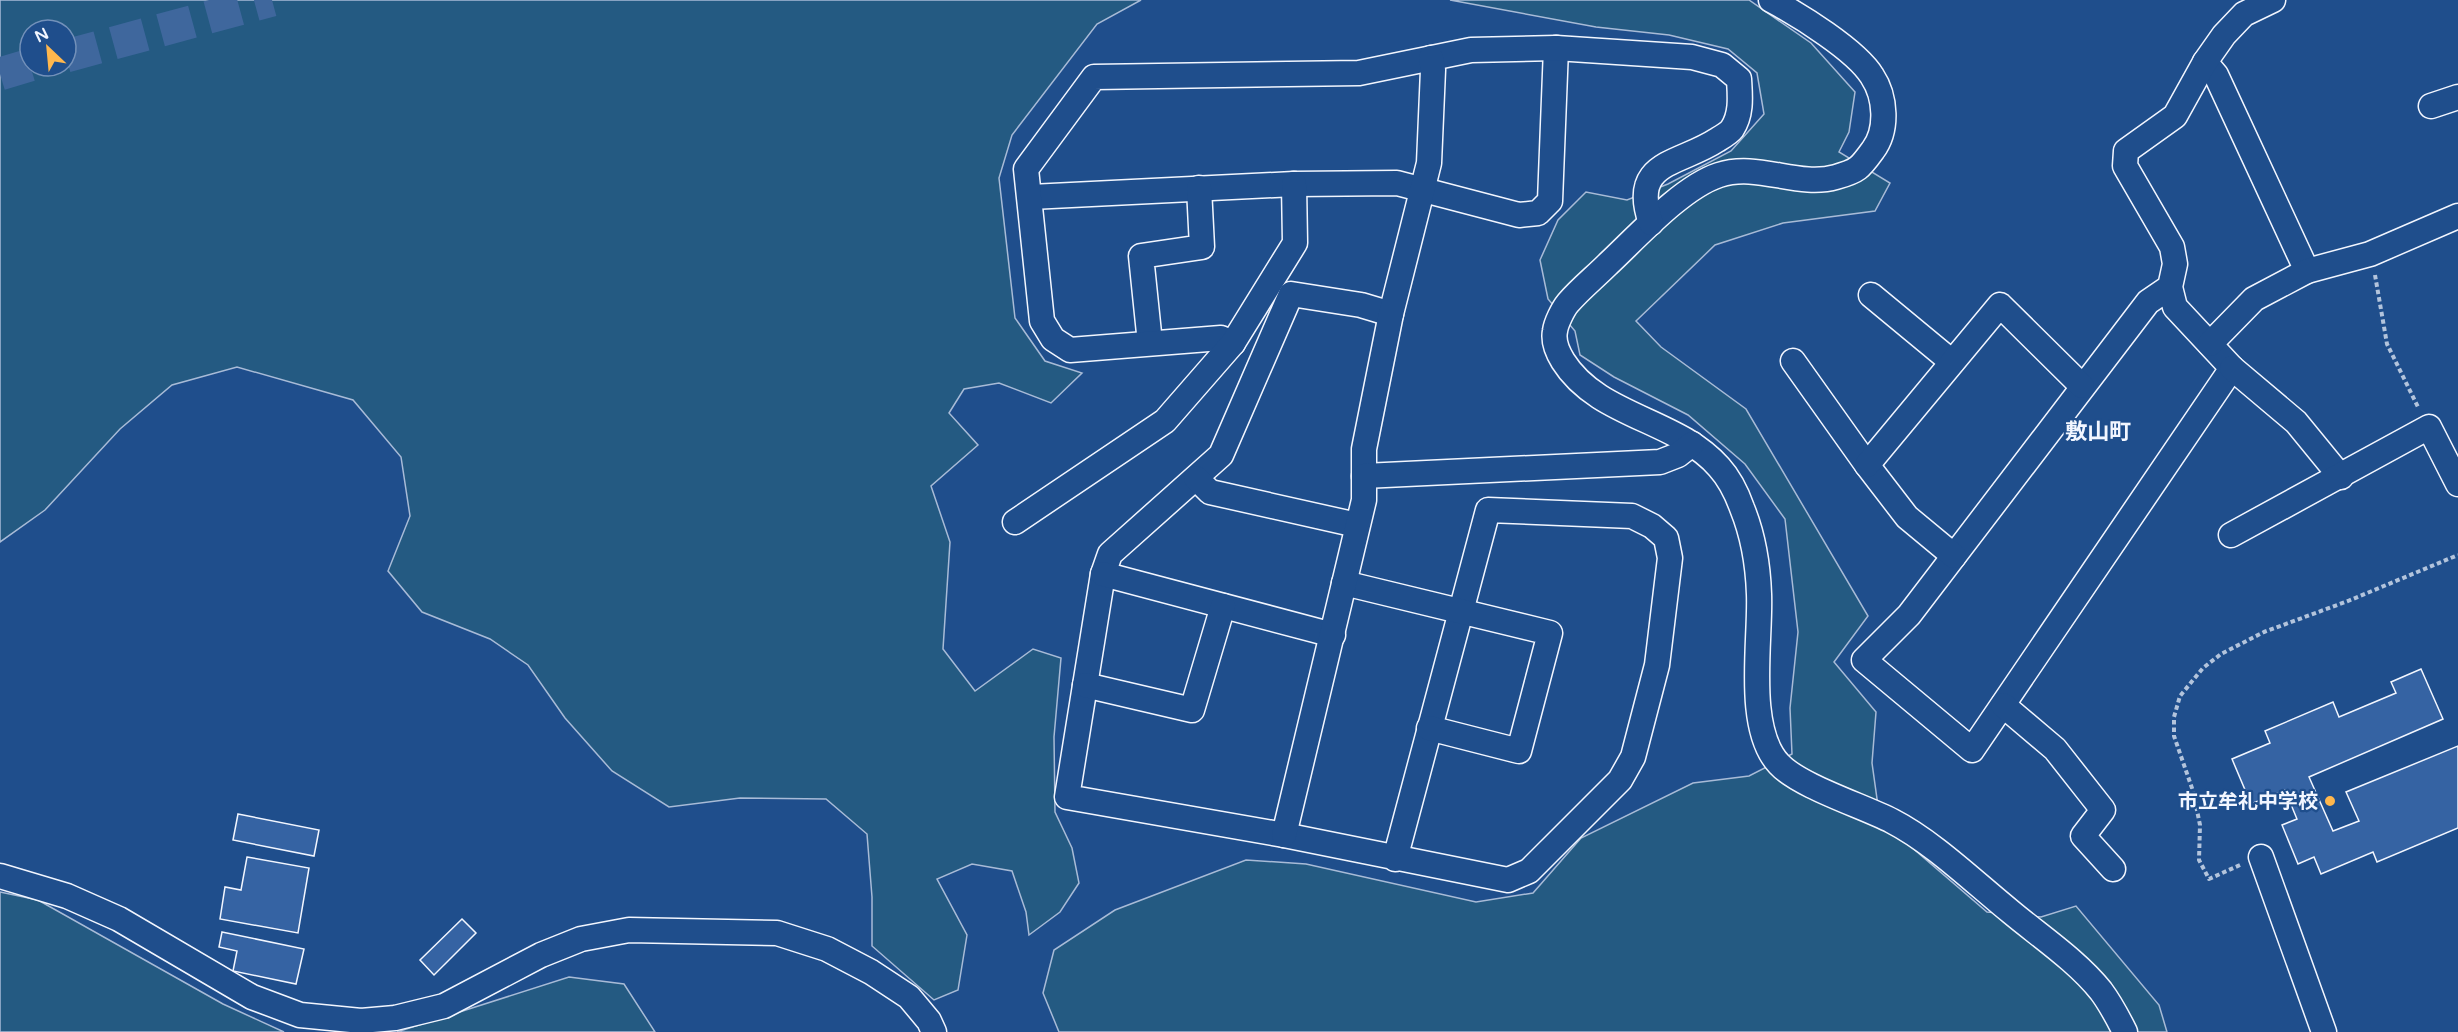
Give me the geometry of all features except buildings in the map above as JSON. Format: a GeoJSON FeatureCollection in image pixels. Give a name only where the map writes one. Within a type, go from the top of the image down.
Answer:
{"type":"FeatureCollection","features":[{"type":"Feature","properties":{"kind":"street"},"geometry":{"type":"LineString","coordinates":[[1771,0],[1792,11],[1843,46],[1873,76],[1884,110],[1881,140],[1859,169],[1832,179],[1798,178],[1752,170],[1719,174],[1694,187],[1651,223],[1566,305],[1555,332],[1558,353],[1571,374],[1599,396],[1692,444],[1718,466],[1729,481],[1742,508],[1755,552],[1759,592],[1758,697],[1761,732],[1778,764],[1803,780],[1896,822],[1942,855],[2072,963],[2101,991],[2125,1032]]}},
{"type":"Feature","properties":{"kind":"street"},"geometry":{"type":"LineString","coordinates":[[2273,0],[2244,15],[2224,35],[2205,62],[2175,116],[2126,151],[2125,166],[2172,247],[2175,264],[2170,287],[2175,307],[2232,368],[2296,422],[2341,477]]}},
{"type":"Feature","properties":{"kind":"street"},"geometry":{"type":"LineString","coordinates":[[1233,343],[1221,338],[1070,350],[1053,339],[1042,321],[1026,169],[1094,77],[1359,73],[1471,50],[1556,48],[1692,57],[1722,65],[1738,79],[1740,106],[1732,130],[1708,145],[1664,164],[1646,184],[1645,205],[1651,223]]}},
{"type":"Feature","properties":{"kind":"street"},"geometry":{"type":"LineString","coordinates":[[1030,197],[1294,184],[1397,183],[1519,215],[1538,213],[1550,201],[1556,48]]}},
{"type":"Feature","properties":{"kind":"street"},"geometry":{"type":"LineString","coordinates":[[1284,835],[1334,635],[1364,500],[1364,449],[1391,314],[1429,163],[1433,70],[1431,58]]}},
{"type":"Feature","properties":{"kind":"street"},"geometry":{"type":"LineString","coordinates":[[2205,62],[2216,75],[2307,271]]}},
{"type":"Feature","properties":{"kind":"street"},"geometry":{"type":"LineString","coordinates":[[2431,106],[2458,97]]}},
{"type":"Feature","properties":{"kind":"street"},"geometry":{"type":"LineString","coordinates":[[1015,522],[1165,421],[1233,343],[1295,243],[1294,184]]}},
{"type":"Feature","properties":{"kind":"street"},"geometry":{"type":"LineString","coordinates":[[1150,343],[1141,256],[1202,248],[1199,188]]}},
{"type":"Feature","properties":{"kind":"street"},"geometry":{"type":"LineString","coordinates":[[2210,344],[2254,299],[2307,271],[2370,254],[2458,216]]}},
{"type":"Feature","properties":{"kind":"street"},"geometry":{"type":"LineString","coordinates":[[2170,287],[2148,302],[1909,615],[1864,660],[1972,750],[2232,368]]}},
{"type":"Feature","properties":{"kind":"street"},"geometry":{"type":"LineString","coordinates":[[1391,314],[1361,305],[1291,294],[1221,455],[1110,554],[1103,574],[1066,797],[1284,835],[1395,859],[1508,880],[1529,871],[1620,780],[1633,757],[1657,665],[1670,558],[1666,538],[1652,526],[1632,516],[1488,510],[1395,859]]}},
{"type":"Feature","properties":{"kind":"street"},"geometry":{"type":"LineString","coordinates":[[1871,295],[1952,362]]}},
{"type":"Feature","properties":{"kind":"street"},"geometry":{"type":"LineString","coordinates":[[1867,465],[2000,305],[2082,386]]}},
{"type":"Feature","properties":{"kind":"street"},"geometry":{"type":"LineString","coordinates":[[1793,361],[1867,465],[1908,517],[1954,556]]}},
{"type":"Feature","properties":{"kind":"street"},"geometry":{"type":"LineString","coordinates":[[2231,536],[2429,427],[2458,484]]}},
{"type":"Feature","properties":{"kind":"street"},"geometry":{"type":"LineString","coordinates":[[1364,476],[1660,462],[1678,456],[1692,444]]}},
{"type":"Feature","properties":{"kind":"street"},"geometry":{"type":"LineString","coordinates":[[1196,478],[1210,492],[1357,525]]}},
{"type":"Feature","properties":{"kind":"street"},"geometry":{"type":"LineString","coordinates":[[1103,574],[1334,635]]}},
{"type":"Feature","properties":{"kind":"street"},"geometry":{"type":"LineString","coordinates":[[1344,583],[1550,633],[1519,751],[1429,728]]}},
{"type":"Feature","properties":{"kind":"street"},"geometry":{"type":"LineString","coordinates":[[1085,685],[1192,710],[1224,606]]}},
{"type":"Feature","properties":{"kind":"street"},"geometry":{"type":"LineString","coordinates":[[2003,705],[2055,749],[2103,810],[2083,836],[2113,869]]}},
{"type":"Feature","properties":{"kind":"street"},"geometry":{"type":"LineString","coordinates":[[2261,857],[2324,1032]]}},
{"type":"Feature","properties":{"kind":"street"},"geometry":{"type":"LineString","coordinates":[[0,876],[67,896],[119,919],[252,997],[300,1015],[361,1021],[395,1018],[444,1006],[551,951],[581,939],[629,930],[777,933],[827,949],[871,972],[909,997],[929,1021],[934,1032]]}},
{"type":"Feature","properties":{"kind":"path"},"geometry":{"type":"LineString","coordinates":[[2370,254],[2378,284],[2386,344],[2429,427]]}},
{"type":"Feature","properties":{"kind":"path"},"geometry":{"type":"LineString","coordinates":[[2261,857],[2209,879],[2199,860],[2200,825],[2193,792],[2174,736],[2175,717],[2180,696],[2203,668],[2212,661],[2264,632],[2348,601],[2458,555]]}},
{"type":"Feature","properties":{"kind":"shaded area"},"geometry":{"type":"Polygon","coordinates":[[[0,0],[1141,0],[1097,24],[1012,135],[999,178],[1015,318],[1045,361],[1082,373],[1051,403],[999,383],[964,389],[949,413],[978,445],[931,486],[950,542],[943,649],[975,691],[1033,649],[1061,658],[1054,737],[1055,812],[1072,848],[1079,883],[1060,912],[1029,935],[1026,912],[1012,871],[972,864],[937,879],[967,935],[958,990],[934,1000],[872,946],[872,897],[867,834],[826,799],[740,798],[669,807],[612,771],[565,718],[528,665],[490,639],[422,612],[388,571],[410,516],[401,457],[353,400],[237,367],[172,385],[120,429],[45,510],[0,542],[0,0]]]}},
{"type":"Feature","properties":{"kind":"shaded area"},"geometry":{"type":"Polygon","coordinates":[[[1450,0],[1749,0],[1811,43],[1855,92],[1849,132],[1839,152],[1890,183],[1875,211],[1783,223],[1715,245],[1636,321],[1661,347],[1746,409],[1868,616],[1834,662],[1876,712],[1872,763],[1880,820],[1987,912],[2041,917],[2076,906],[2159,1005],[2167,1032],[1059,1032],[1043,993],[1054,950],[1115,910],[1246,860],[1306,864],[1476,902],[1533,893],[1581,838],[1693,783],[1749,776],[1792,754],[1790,708],[1798,632],[1785,519],[1745,464],[1688,415],[1614,377],[1580,355],[1575,331],[1548,299],[1540,260],[1558,220],[1586,192],[1627,200],[1668,184],[1731,151],[1764,114],[1757,73],[1728,49],[1669,35],[1596,27],[1450,0]]]}},
{"type":"Feature","properties":{"kind":"shaded area"},"geometry":{"type":"Polygon","coordinates":[[[0,892],[38,900],[223,1004],[284,1032],[0,1032],[0,892]]]}},
{"type":"Feature","properties":{"kind":"shaded area"},"geometry":{"type":"Polygon","coordinates":[[[569,977],[624,984],[655,1032],[397,1032],[569,977]]]}},
{"type":"Feature","properties":{"kind":"tunnel"},"geometry":{"type":"LineString","coordinates":[[78,53],[272,0]]}},
{"type":"Feature","properties":{"kind":"tunnel"},"geometry":{"type":"LineString","coordinates":[[0,74],[18,69]]}},
{"type":"Feature","properties":{"kind":"place","name":"市立牟礼中学校"},"geometry":{"type":"Point","coordinates":[2330,801]}},
{"type":"Feature","properties":{"kind":"district","name":"敷山町"},"geometry":{"type":"Point","coordinates":[2098,431]}}]}
